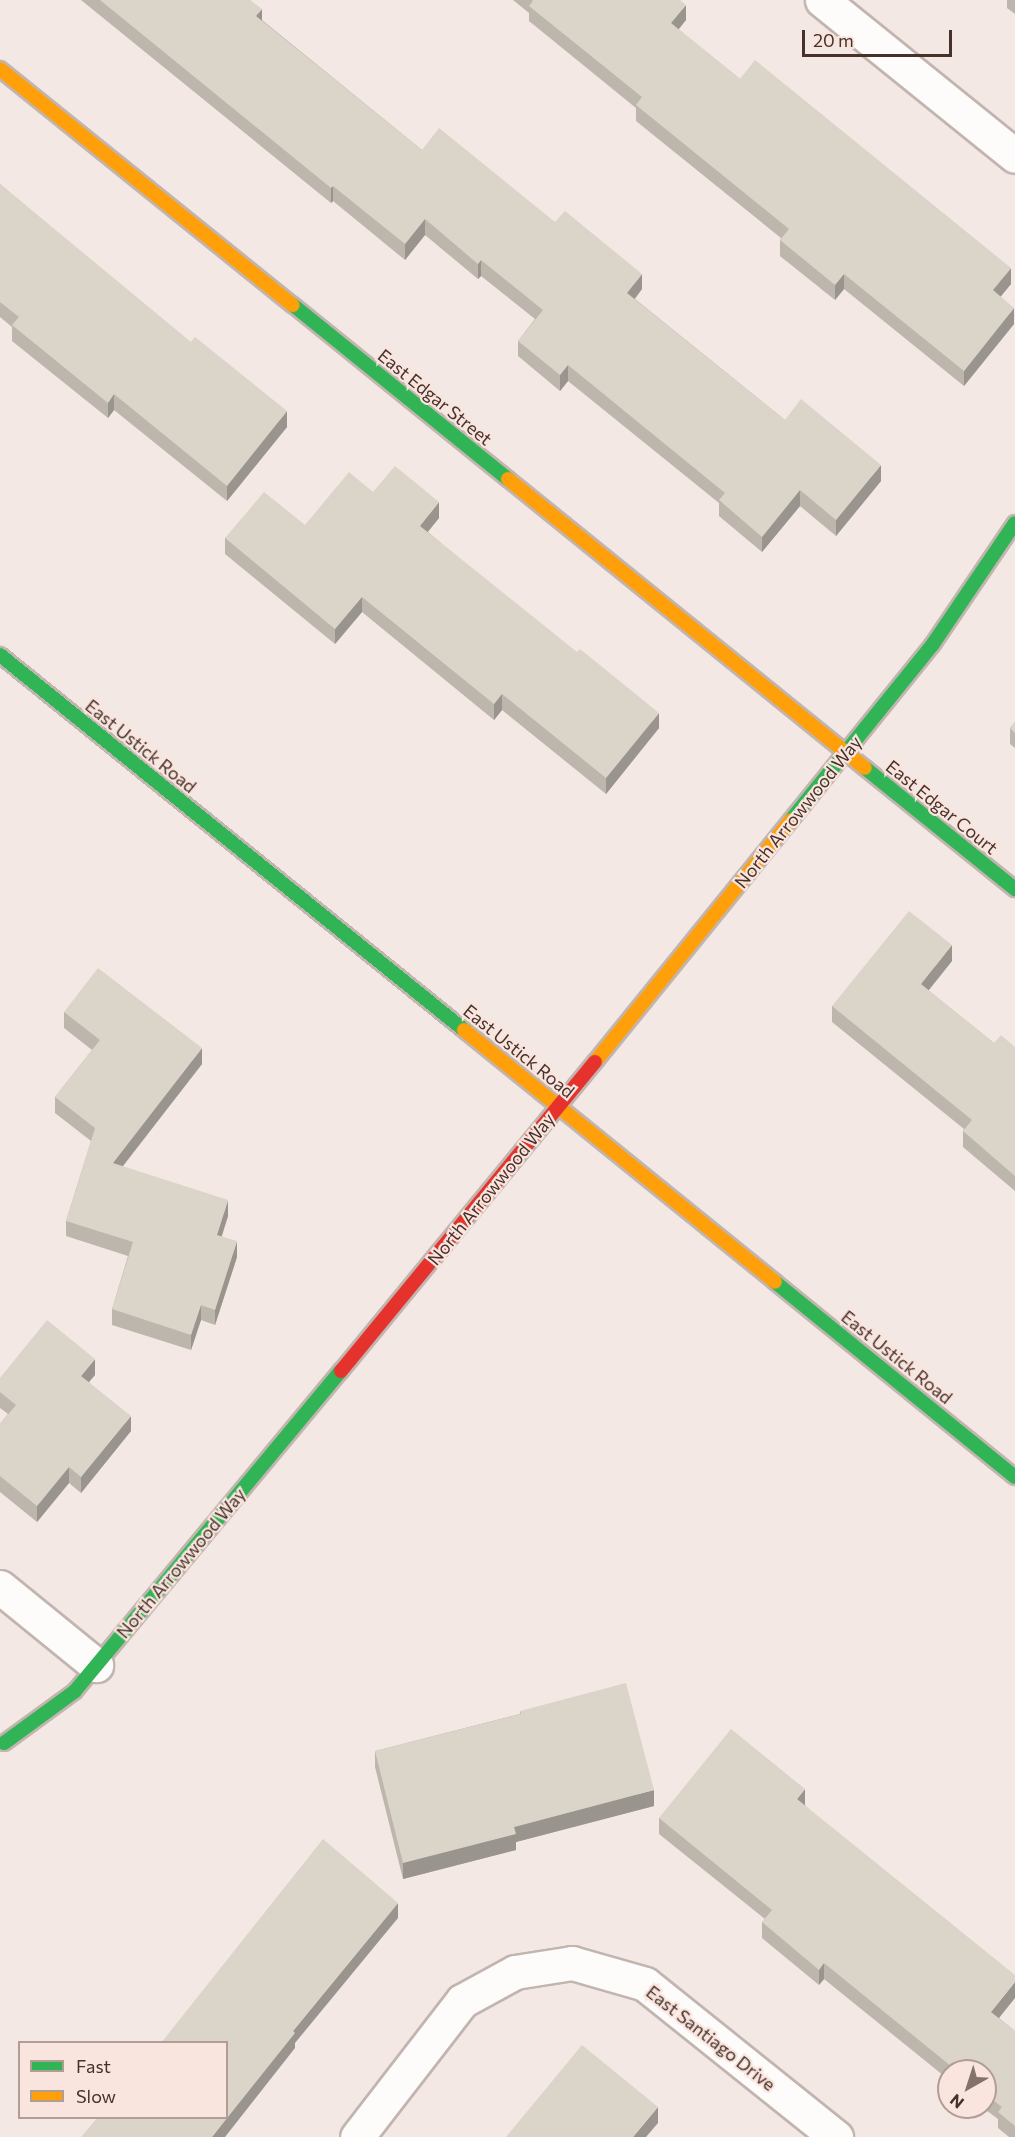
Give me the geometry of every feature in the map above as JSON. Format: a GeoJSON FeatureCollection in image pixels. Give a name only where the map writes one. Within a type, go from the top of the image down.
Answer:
{"type":"FeatureCollection","features":[{"type":"Feature","properties":{"kind":"street"},"geometry":{"type":"LineString","coordinates":[[822,0],[1015,156]]}},
{"type":"Feature","properties":{"kind":"street","name":"East Edgar Street"},"geometry":{"type":"LineString","coordinates":[[0,69],[847,753]]}},
{"type":"Feature","properties":{"kind":"street","name":"North Arrowwood Way"},"geometry":{"type":"LineString","coordinates":[[1,1745],[75,1691],[559,1107],[847,753],[933,644],[1015,523]]}},
{"type":"Feature","properties":{"kind":"street","name":"East Ustick Road"},"geometry":{"type":"LineString","coordinates":[[0,655],[1015,1477]]}},
{"type":"Feature","properties":{"kind":"street","name":"East Edgar Court"},"geometry":{"type":"LineString","coordinates":[[847,753],[1015,889]]}},
{"type":"Feature","properties":{"kind":"street"},"geometry":{"type":"LineString","coordinates":[[0,1587],[96,1665]]}},
{"type":"Feature","properties":{"kind":"street","name":"East Santiago Drive"},"geometry":{"type":"LineString","coordinates":[[357,2137],[462,2001],[515,1972],[572,1963],[645,1984],[836,2137]]}},
{"type":"Feature","properties":{"kind":"building"},"geometry":{"type":"Polygon","coordinates":[[[100,0],[250,0],[262,9],[256,16],[422,150],[439,128],[555,222],[565,211],[642,274],[627,293],[785,420],[801,399],[881,465],[836,520],[800,490],[762,537],[719,500],[725,493],[568,365],[560,375],[518,341],[543,310],[481,260],[478,264],[425,219],[405,244],[333,186],[331,188],[100,0]]]}},
{"type":"Feature","properties":{"kind":"building"},"geometry":{"type":"Polygon","coordinates":[[[532,0],[680,0],[686,5],[671,23],[740,79],[755,60],[1011,268],[993,290],[1014,308],[964,371],[844,274],[835,285],[780,240],[789,229],[636,105],[642,97],[529,6],[532,0]]]}},
{"type":"Feature","properties":{"kind":"building"},"geometry":{"type":"Polygon","coordinates":[[[0,184],[191,342],[195,337],[287,411],[227,486],[114,394],[108,403],[12,325],[19,317],[0,302],[0,184]]]}},
{"type":"Feature","properties":{"kind":"building"},"geometry":{"type":"Polygon","coordinates":[[[395,466],[439,502],[420,526],[577,652],[580,649],[659,713],[606,778],[502,694],[494,704],[362,597],[335,629],[225,538],[264,492],[305,525],[349,472],[373,492],[395,466]]]}},
{"type":"Feature","properties":{"kind":"building"},"geometry":{"type":"Polygon","coordinates":[[[1015,722],[1015,733],[1010,728],[1015,722]]]}},
{"type":"Feature","properties":{"kind":"building"},"geometry":{"type":"Polygon","coordinates":[[[909,911],[952,945],[921,984],[994,1043],[1001,1035],[1015,1047],[1015,1176],[963,1131],[972,1120],[832,1006],[909,911]]]}},
{"type":"Feature","properties":{"kind":"building"},"geometry":{"type":"Polygon","coordinates":[[[98,968],[202,1048],[113,1163],[228,1200],[217,1235],[237,1241],[215,1310],[201,1305],[191,1335],[112,1309],[133,1242],[66,1221],[95,1128],[55,1097],[100,1040],[64,1012],[98,968]]]}},
{"type":"Feature","properties":{"kind":"building"},"geometry":{"type":"Polygon","coordinates":[[[47,1320],[95,1359],[81,1376],[131,1416],[81,1477],[69,1467],[37,1506],[0,1476],[0,1424],[16,1405],[0,1392],[0,1378],[47,1320]]]}},
{"type":"Feature","properties":{"kind":"building"},"geometry":{"type":"Polygon","coordinates":[[[626,1683],[654,1790],[514,1827],[516,1834],[403,1863],[375,1751],[521,1714],[520,1711],[626,1683]]]}},
{"type":"Feature","properties":{"kind":"building"},"geometry":{"type":"Polygon","coordinates":[[[731,1729],[805,1789],[797,1799],[1015,1975],[1015,1982],[991,2012],[1015,2031],[1015,2126],[998,2112],[1002,2107],[997,2103],[997,2059],[942,2059],[824,1963],[819,1970],[762,1922],[772,1910],[659,1818],[731,1729]]]}},
{"type":"Feature","properties":{"kind":"building"},"geometry":{"type":"Polygon","coordinates":[[[323,1839],[398,1903],[293,2031],[295,2033],[228,2117],[228,2041],[163,2041],[323,1839]]]}},
{"type":"Feature","properties":{"kind":"building"},"geometry":{"type":"Polygon","coordinates":[[[582,2045],[658,2107],[633,2137],[506,2137],[582,2045]]]}},
{"type":"Feature","properties":{"kind":"building"},"geometry":{"type":"Polygon","coordinates":[[[96,2119],[226,2119],[212,2137],[81,2137],[96,2119]]]}},
{"type":"Feature","properties":{"kind":"traffic: fast"},"geometry":{"type":"LineString","coordinates":[[293,305],[508,479]]}},
{"type":"Feature","properties":{"kind":"traffic: fast"},"geometry":{"type":"LineString","coordinates":[[791,820],[933,644],[1015,523]]}},
{"type":"Feature","properties":{"kind":"traffic: fast"},"geometry":{"type":"LineString","coordinates":[[0,655],[464,1030]]}},
{"type":"Feature","properties":{"kind":"traffic: fast"},"geometry":{"type":"LineString","coordinates":[[865,768],[1015,889]]}},
{"type":"Feature","properties":{"kind":"traffic: fast"},"geometry":{"type":"LineString","coordinates":[[775,1282],[1015,1477]]}},
{"type":"Feature","properties":{"kind":"traffic: fast"},"geometry":{"type":"LineString","coordinates":[[4,1743],[75,1691],[341,1371]]}},
{"type":"Feature","properties":{"kind":"traffic: slow"},"geometry":{"type":"LineString","coordinates":[[0,69],[293,305]]}},
{"type":"Feature","properties":{"kind":"traffic: slow"},"geometry":{"type":"LineString","coordinates":[[508,479],[865,768]]}},
{"type":"Feature","properties":{"kind":"traffic: slow"},"geometry":{"type":"LineString","coordinates":[[595,1062],[791,820]]}},
{"type":"Feature","properties":{"kind":"traffic: slow"},"geometry":{"type":"LineString","coordinates":[[464,1030],[775,1282]]}},
{"type":"Feature","properties":{"kind":"traffic: jam"},"geometry":{"type":"LineString","coordinates":[[341,1371],[595,1062]]}}]}
